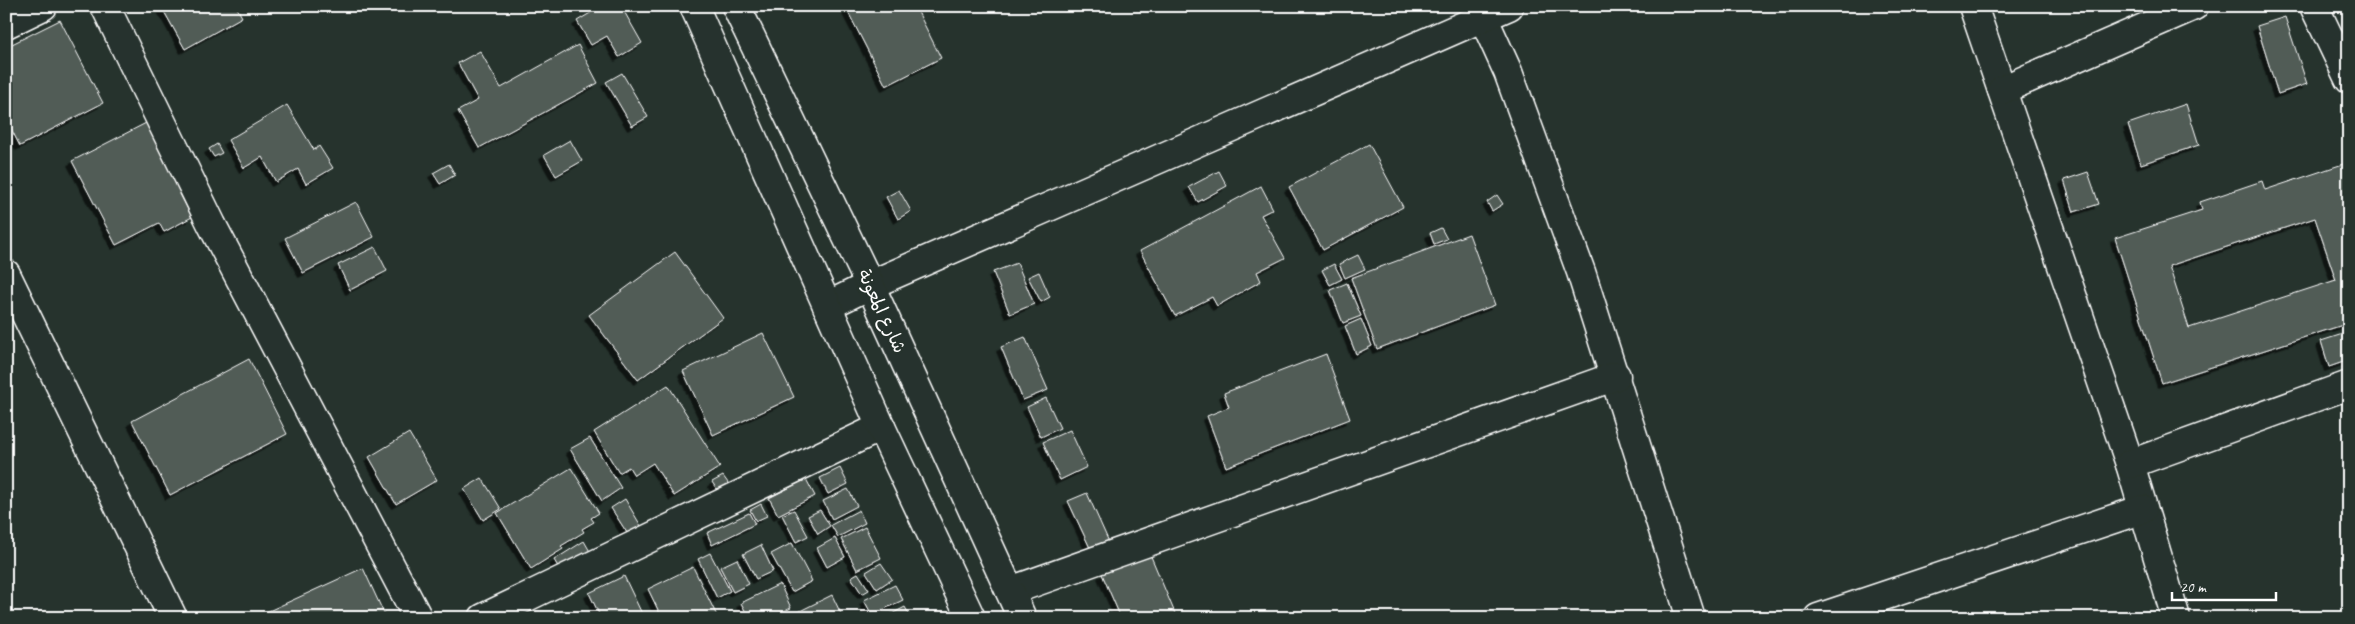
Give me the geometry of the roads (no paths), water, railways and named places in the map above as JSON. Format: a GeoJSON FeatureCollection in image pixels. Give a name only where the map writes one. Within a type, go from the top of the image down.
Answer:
{"type":"FeatureCollection","features":[{"type":"Feature","properties":{"kind":"main road"},"geometry":{"type":"LineString","coordinates":[[6,24],[43,6]]}},
{"type":"Feature","properties":{"kind":"main road"},"geometry":{"type":"LineString","coordinates":[[104,6],[212,225],[418,618]]}},
{"type":"Feature","properties":{"kind":"main road"},"geometry":{"type":"LineString","coordinates":[[694,6],[881,427],[971,618]]}},
{"type":"Feature","properties":{"kind":"main road","name":"شارع المعونة"},"geometry":{"type":"LineString","coordinates":[[736,6],[870,285],[1022,618]]}},
{"type":"Feature","properties":{"kind":"main road"},"geometry":{"type":"LineString","coordinates":[[827,306],[870,285],[1481,12],[1509,6]]}},
{"type":"Feature","properties":{"kind":"main road"},"geometry":{"type":"LineString","coordinates":[[1973,6],[2130,464],[2176,618]]}},
{"type":"Feature","properties":{"kind":"main road"},"geometry":{"type":"LineString","coordinates":[[2002,90],[2194,6]]}},
{"type":"Feature","properties":{"kind":"main road"},"geometry":{"type":"LineString","coordinates":[[2314,6],[2349,79]]}},
{"type":"Feature","properties":{"kind":"main road"},"geometry":{"type":"LineString","coordinates":[[1481,12],[1518,96],[1581,272],[1616,376],[1691,618]]}},
{"type":"Feature","properties":{"kind":"main road"},"geometry":{"type":"LineString","coordinates":[[6,274],[173,618]]}},
{"type":"Feature","properties":{"kind":"main road"},"geometry":{"type":"LineString","coordinates":[[1010,591],[1616,376]]}},
{"type":"Feature","properties":{"kind":"main road"},"geometry":{"type":"LineString","coordinates":[[2130,464],[2349,385]]}},
{"type":"Feature","properties":{"kind":"main road"},"geometry":{"type":"LineString","coordinates":[[482,618],[881,427]]}},
{"type":"Feature","properties":{"kind":"main road"},"geometry":{"type":"LineString","coordinates":[[1818,618],[2142,509]]}}]}
